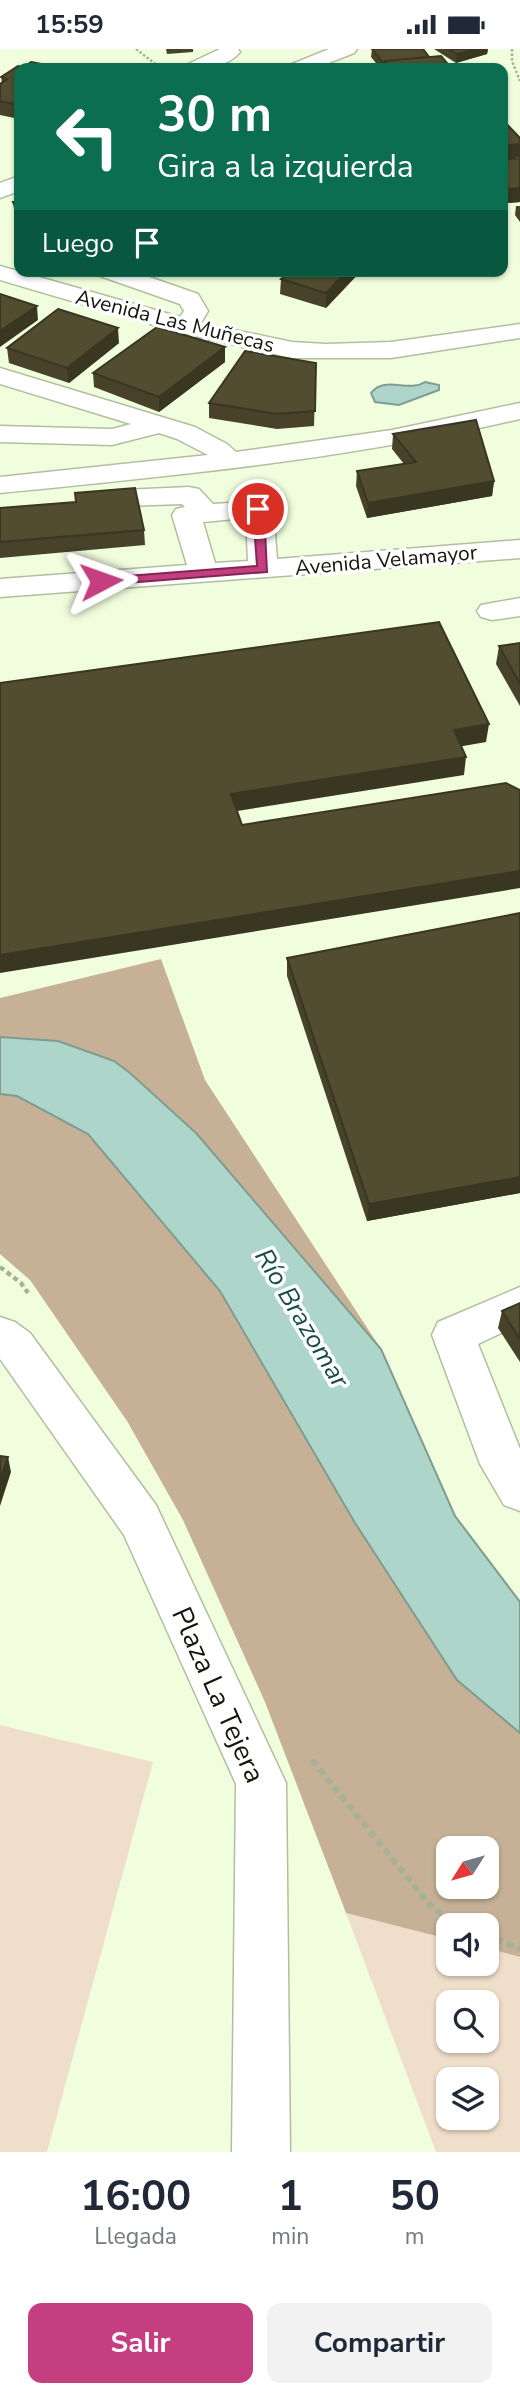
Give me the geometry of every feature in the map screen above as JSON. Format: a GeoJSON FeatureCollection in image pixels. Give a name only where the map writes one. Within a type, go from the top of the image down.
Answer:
{"type":"FeatureCollection","features":[{"type":"Feature","properties":{"kind":"street"},"geometry":{"type":"LineString","coordinates":[[206,63],[230,52]]}},
{"type":"Feature","properties":{"kind":"street"},"geometry":{"type":"LineString","coordinates":[[317,63],[339,57]]}},
{"type":"Feature","properties":{"kind":"street","name":"Avenida Las Muñecas"},"geometry":{"type":"LineString","coordinates":[[0,273],[186,327],[267,346],[326,352],[418,347],[520,331]]}},
{"type":"Feature","properties":{"kind":"street"},"geometry":{"type":"LineString","coordinates":[[125,277],[189,299],[196,311],[186,327]]}},
{"type":"Feature","properties":{"kind":"street"},"geometry":{"type":"LineString","coordinates":[[0,376],[186,433],[218,450],[229,461]]}},
{"type":"Feature","properties":{"kind":"street"},"geometry":{"type":"LineString","coordinates":[[0,485],[229,461],[361,443],[520,411]]}},
{"type":"Feature","properties":{"kind":"street"},"geometry":{"type":"LineString","coordinates":[[0,434],[112,437],[160,425]]}},
{"type":"Feature","properties":{"kind":"street"},"geometry":{"type":"LineString","coordinates":[[0,508],[174,494],[189,495],[205,512]]}},
{"type":"Feature","properties":{"kind":"street"},"geometry":{"type":"LineString","coordinates":[[203,574],[199,552],[186,515],[205,512],[258,509],[263,570]]}},
{"type":"Feature","properties":{"kind":"street","name":"Avenida Velamayor"},"geometry":{"type":"LineString","coordinates":[[0,588],[520,549]]}},
{"type":"Feature","properties":{"kind":"street"},"geometry":{"type":"LineString","coordinates":[[520,1305],[453,1335],[496,1450],[520,1490]]}},
{"type":"Feature","properties":{"kind":"street","name":"Plaza La Tejera"},"geometry":{"type":"LineString","coordinates":[[0,1335],[15,1346],[139,1520],[261,1783],[261,2152]]}},
{"type":"Feature","properties":{"kind":"path"},"geometry":{"type":"LineString","coordinates":[[136,49],[155,63]]}},
{"type":"Feature","properties":{"kind":"path"},"geometry":{"type":"LineString","coordinates":[[512,49],[512,61],[520,81]]}},
{"type":"Feature","properties":{"kind":"path"},"geometry":{"type":"LineString","coordinates":[[499,1940],[520,1949]]}},
{"type":"Feature","properties":{"kind":"shaded area"},"geometry":{"type":"Polygon","coordinates":[[[161,959],[205,1080],[381,1349],[196,1133],[131,1073],[114,1061],[58,1041],[0,1037],[0,998],[161,959]]]}},
{"type":"Feature","properties":{"kind":"shaded area"},"geometry":{"type":"Polygon","coordinates":[[[0,1094],[17,1096],[88,1133],[220,1291],[355,1523],[457,1680],[520,1733],[520,1957],[499,1951],[499,1913],[436,1913],[436,1936],[346,1913],[265,1702],[183,1520],[127,1421],[30,1280],[0,1254],[0,1094]]]}},
{"type":"Feature","properties":{"kind":"shaded area"},"geometry":{"type":"Polygon","coordinates":[[[0,1725],[153,1762],[47,2152],[0,2152],[0,1725]]]}},
{"type":"Feature","properties":{"kind":"shaded area"},"geometry":{"type":"Polygon","coordinates":[[[346,1913],[436,1936],[436,1976],[499,1976],[499,1951],[520,1957],[520,2152],[436,2152],[346,1913]]]}},
{"type":"Feature","properties":{"kind":"water"},"geometry":{"type":"Polygon","coordinates":[[[425,382],[439,385],[439,390],[399,405],[375,402],[371,393],[383,385],[411,386],[425,382]]]}},
{"type":"Feature","properties":{"kind":"water","name":"Río Brazomar"},"geometry":{"type":"Polygon","coordinates":[[[0,1037],[58,1041],[114,1061],[130,1073],[196,1133],[381,1349],[455,1516],[520,1602],[520,1733],[457,1680],[355,1523],[220,1291],[88,1134],[17,1096],[0,1094],[0,1037]]]}},
{"type":"Feature","properties":{"kind":"building"},"geometry":{"type":"Polygon","coordinates":[[[372,49],[423,49],[429,57],[383,63],[372,49]]]}},
{"type":"Feature","properties":{"kind":"building"},"geometry":{"type":"Polygon","coordinates":[[[448,49],[477,49],[457,54],[448,49]]]}},
{"type":"Feature","properties":{"kind":"building"},"geometry":{"type":"Polygon","coordinates":[[[441,56],[447,63],[386,63],[385,61],[441,56]]]}},
{"type":"Feature","properties":{"kind":"building"},"geometry":{"type":"Polygon","coordinates":[[[14,69],[14,104],[0,101],[0,84],[7,79],[1,77],[14,69]]]}},
{"type":"Feature","properties":{"kind":"building"},"geometry":{"type":"Polygon","coordinates":[[[508,125],[520,138],[520,144],[508,145],[508,125]]]}},
{"type":"Feature","properties":{"kind":"building"},"geometry":{"type":"Polygon","coordinates":[[[520,158],[520,188],[508,188],[508,159],[520,158]]]}},
{"type":"Feature","properties":{"kind":"building"},"geometry":{"type":"Polygon","coordinates":[[[283,277],[341,277],[326,293],[281,279],[283,277]]]}},
{"type":"Feature","properties":{"kind":"building"},"geometry":{"type":"Polygon","coordinates":[[[0,294],[37,306],[0,331],[0,294]]]}},
{"type":"Feature","properties":{"kind":"building"},"geometry":{"type":"Polygon","coordinates":[[[58,309],[118,328],[67,368],[7,348],[58,309]]]}},
{"type":"Feature","properties":{"kind":"building"},"geometry":{"type":"Polygon","coordinates":[[[157,327],[225,347],[159,397],[93,373],[157,327]]]}},
{"type":"Feature","properties":{"kind":"building"},"geometry":{"type":"Polygon","coordinates":[[[245,351],[316,363],[315,411],[277,414],[209,403],[245,351]]]}},
{"type":"Feature","properties":{"kind":"building"},"geometry":{"type":"Polygon","coordinates":[[[476,420],[494,481],[368,503],[357,471],[416,462],[393,434],[476,420]]]}},
{"type":"Feature","properties":{"kind":"building"},"geometry":{"type":"Polygon","coordinates":[[[135,488],[144,530],[0,542],[0,508],[76,502],[75,493],[135,488]]]}},
{"type":"Feature","properties":{"kind":"building"},"geometry":{"type":"Polygon","coordinates":[[[439,622],[489,724],[454,730],[466,757],[231,794],[242,825],[506,783],[520,790],[520,871],[0,955],[0,683],[439,622]]]}},
{"type":"Feature","properties":{"kind":"building"},"geometry":{"type":"Polygon","coordinates":[[[520,643],[520,684],[499,646],[520,643]]]}},
{"type":"Feature","properties":{"kind":"building"},"geometry":{"type":"Polygon","coordinates":[[[520,913],[520,1177],[369,1204],[287,958],[520,913]]]}},
{"type":"Feature","properties":{"kind":"building"},"geometry":{"type":"Polygon","coordinates":[[[520,1303],[520,1339],[502,1311],[520,1303]]]}},
{"type":"Feature","properties":{"kind":"building"},"geometry":{"type":"Polygon","coordinates":[[[0,1456],[8,1457],[0,1480],[0,1456]]]}},
{"type":"Feature","properties":{"kind":"route"},"geometry":{"type":"LineString","coordinates":[[101,581],[263,570],[258,509]]}}]}
